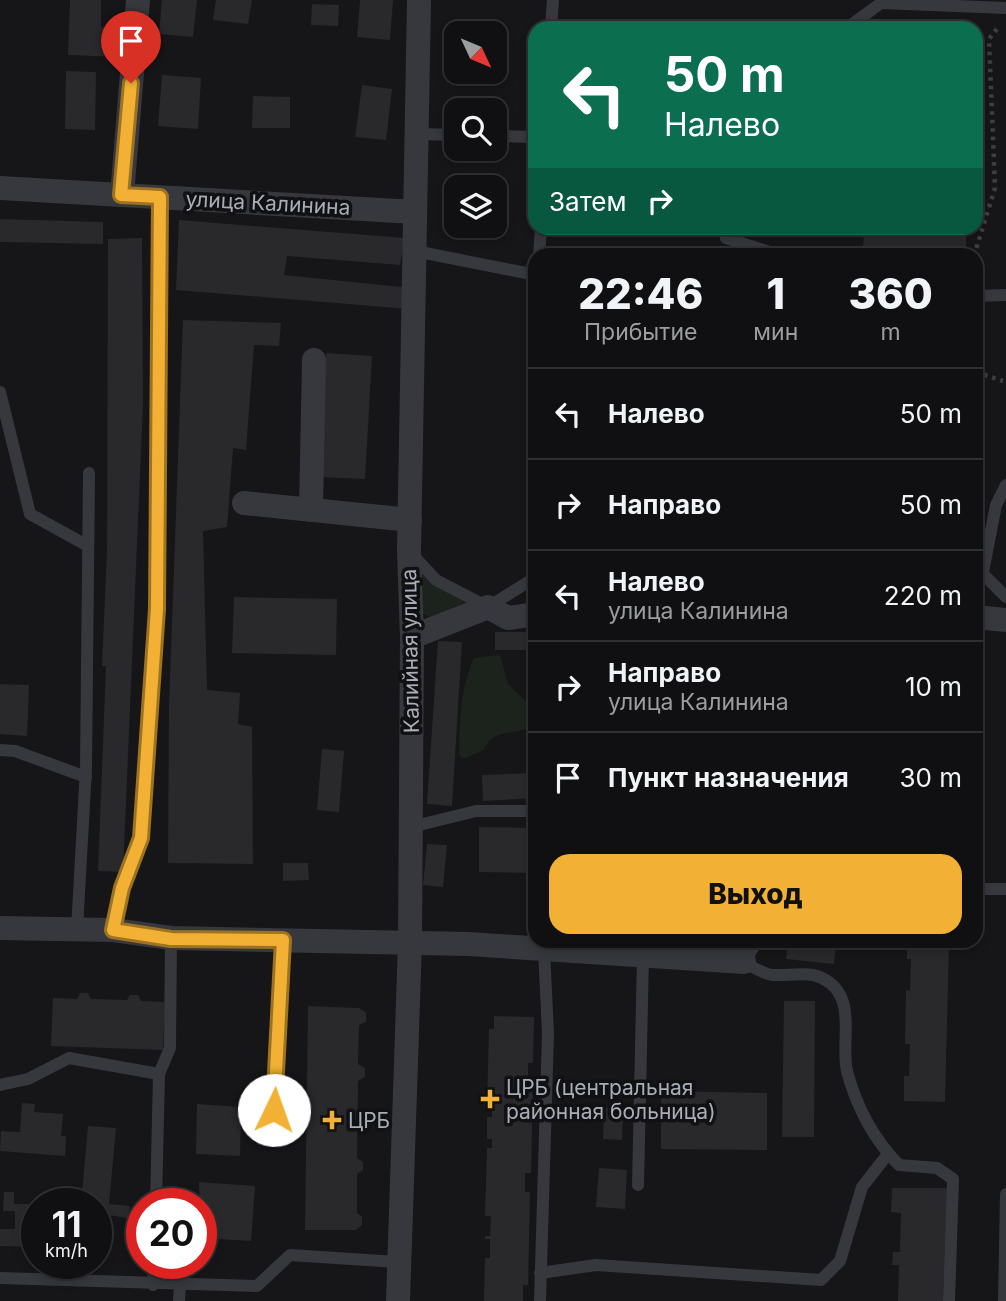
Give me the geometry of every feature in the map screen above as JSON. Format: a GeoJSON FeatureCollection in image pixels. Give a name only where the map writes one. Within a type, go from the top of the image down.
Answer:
{"type":"FeatureCollection","features":[{"type":"Feature","properties":{"kind":"street"},"geometry":{"type":"LineString","coordinates":[[121,195],[138,0]]}},
{"type":"Feature","properties":{"kind":"street","name":"Калийная улица"},"geometry":{"type":"LineString","coordinates":[[398,1301],[397,1262],[410,942],[412,637],[409,551],[419,0]]}},
{"type":"Feature","properties":{"kind":"street","name":"улица Калинина"},"geometry":{"type":"LineString","coordinates":[[0,188],[415,212]]}},
{"type":"Feature","properties":{"kind":"street"},"geometry":{"type":"LineString","coordinates":[[312,510],[314,360]]}},
{"type":"Feature","properties":{"kind":"street"},"geometry":{"type":"LineString","coordinates":[[244,503],[410,520]]}},
{"type":"Feature","properties":{"kind":"street"},"geometry":{"type":"LineString","coordinates":[[412,637],[488,607],[508,618],[528,615]]}},
{"type":"Feature","properties":{"kind":"street"},"geometry":{"type":"LineString","coordinates":[[983,618],[1006,620]]}},
{"type":"Feature","properties":{"kind":"street"},"geometry":{"type":"LineString","coordinates":[[0,928],[113,930],[171,939],[410,942],[643,957],[750,952]]}},
{"type":"Feature","properties":{"kind":"lane"},"geometry":{"type":"LineString","coordinates":[[552,21],[553,0]]}},
{"type":"Feature","properties":{"kind":"lane"},"geometry":{"type":"LineString","coordinates":[[857,21],[881,3],[1005,13]]}},
{"type":"Feature","properties":{"kind":"lane"},"geometry":{"type":"LineString","coordinates":[[417,134],[444,135]]}},
{"type":"Feature","properties":{"kind":"lane"},"geometry":{"type":"LineString","coordinates":[[507,136],[528,137]]}},
{"type":"Feature","properties":{"kind":"lane"},"geometry":{"type":"LineString","coordinates":[[113,930],[122,888],[141,838],[158,586],[160,197]]}},
{"type":"Feature","properties":{"kind":"lane"},"geometry":{"type":"LineString","coordinates":[[726,235],[758,248]]}},
{"type":"Feature","properties":{"kind":"lane"},"geometry":{"type":"LineString","coordinates":[[415,251],[528,273]]}},
{"type":"Feature","properties":{"kind":"lane"},"geometry":{"type":"LineString","coordinates":[[983,296],[1006,295]]}},
{"type":"Feature","properties":{"kind":"lane"},"geometry":{"type":"LineString","coordinates":[[0,392],[30,514],[88,546]]}},
{"type":"Feature","properties":{"kind":"lane"},"geometry":{"type":"LineString","coordinates":[[77,929],[86,777],[89,473]]}},
{"type":"Feature","properties":{"kind":"lane"},"geometry":{"type":"LineString","coordinates":[[983,558],[996,505],[1006,485]]}},
{"type":"Feature","properties":{"kind":"lane"},"geometry":{"type":"LineString","coordinates":[[409,551],[436,580],[488,607],[528,582]]}},
{"type":"Feature","properties":{"kind":"lane"},"geometry":{"type":"LineString","coordinates":[[983,577],[1006,597]]}},
{"type":"Feature","properties":{"kind":"lane"},"geometry":{"type":"LineString","coordinates":[[0,750],[15,751],[86,777]]}},
{"type":"Feature","properties":{"kind":"lane"},"geometry":{"type":"LineString","coordinates":[[411,827],[477,811],[528,811]]}},
{"type":"Feature","properties":{"kind":"lane"},"geometry":{"type":"LineString","coordinates":[[983,889],[1006,889]]}},
{"type":"Feature","properties":{"kind":"lane"},"geometry":{"type":"LineString","coordinates":[[156,1188],[159,1074],[170,1048],[171,939]]}},
{"type":"Feature","properties":{"kind":"lane"},"geometry":{"type":"LineString","coordinates":[[274,1110],[283,940]]}},
{"type":"Feature","properties":{"kind":"lane"},"geometry":{"type":"LineString","coordinates":[[540,1301],[548,1033],[544,950]]}},
{"type":"Feature","properties":{"kind":"lane"},"geometry":{"type":"LineString","coordinates":[[750,952],[771,975],[797,974],[822,978],[839,995],[847,1015],[847,1069],[880,1146],[899,1165],[937,1168],[953,1179],[949,1301]]}},
{"type":"Feature","properties":{"kind":"lane"},"geometry":{"type":"LineString","coordinates":[[638,1185],[643,957]]}},
{"type":"Feature","properties":{"kind":"lane"},"geometry":{"type":"LineString","coordinates":[[0,1085],[28,1079],[69,1058],[159,1074]]}},
{"type":"Feature","properties":{"kind":"lane"},"geometry":{"type":"LineString","coordinates":[[540,1273],[596,1265],[821,1280],[840,1261],[862,1186],[888,1154]]}},
{"type":"Feature","properties":{"kind":"lane"},"geometry":{"type":"LineString","coordinates":[[1004,1301],[1006,1195]]}},
{"type":"Feature","properties":{"kind":"lane"},"geometry":{"type":"LineString","coordinates":[[0,1278],[257,1286],[290,1255],[397,1262]]}},
{"type":"Feature","properties":{"kind":"lane"},"geometry":{"type":"LineString","coordinates":[[153,1279],[153,1284]]}},
{"type":"Feature","properties":{"kind":"lane"},"geometry":{"type":"LineString","coordinates":[[178,1301],[180,1285]]}},
{"type":"Feature","properties":{"kind":"path"},"geometry":{"type":"LineString","coordinates":[[983,227],[995,188],[989,39],[1005,13]]}},
{"type":"Feature","properties":{"kind":"path"},"geometry":{"type":"LineString","coordinates":[[983,374],[1003,381]]}},
{"type":"Feature","properties":{"kind":"shaded area"},"geometry":{"type":"Polygon","coordinates":[[[419,570],[464,602],[432,618],[422,613],[419,570]]]}},
{"type":"Feature","properties":{"kind":"shaded area"},"geometry":{"type":"Polygon","coordinates":[[[500,655],[508,684],[528,703],[528,728],[499,735],[488,743],[484,750],[462,759],[459,754],[460,717],[463,693],[474,658],[500,655]]]}},
{"type":"Feature","properties":{"kind":"building"},"geometry":{"type":"Polygon","coordinates":[[[70,0],[101,0],[101,27],[120,28],[119,57],[68,55],[70,0]]]}},
{"type":"Feature","properties":{"kind":"building"},"geometry":{"type":"Polygon","coordinates":[[[162,0],[197,0],[193,37],[159,34],[162,0]]]}},
{"type":"Feature","properties":{"kind":"building"},"geometry":{"type":"Polygon","coordinates":[[[216,0],[252,0],[248,24],[213,20],[216,0]]]}},
{"type":"Feature","properties":{"kind":"building"},"geometry":{"type":"Polygon","coordinates":[[[360,0],[393,0],[390,40],[357,37],[360,0]]]}},
{"type":"Feature","properties":{"kind":"building"},"geometry":{"type":"Polygon","coordinates":[[[312,4],[339,5],[338,26],[311,25],[312,4]]]}},
{"type":"Feature","properties":{"kind":"building"},"geometry":{"type":"Polygon","coordinates":[[[66,71],[96,72],[95,130],[65,129],[66,71]]]}},
{"type":"Feature","properties":{"kind":"building"},"geometry":{"type":"Polygon","coordinates":[[[162,75],[201,78],[198,129],[158,126],[162,75]]]}},
{"type":"Feature","properties":{"kind":"building"},"geometry":{"type":"Polygon","coordinates":[[[362,85],[392,89],[386,140],[355,137],[362,85]]]}},
{"type":"Feature","properties":{"kind":"building"},"geometry":{"type":"Polygon","coordinates":[[[253,96],[290,97],[290,128],[252,128],[253,96]]]}},
{"type":"Feature","properties":{"kind":"building"},"geometry":{"type":"Polygon","coordinates":[[[0,219],[103,222],[103,244],[0,242],[0,219]]]}},
{"type":"Feature","properties":{"kind":"building"},"geometry":{"type":"Polygon","coordinates":[[[179,220],[405,238],[400,265],[287,256],[284,275],[411,288],[409,309],[176,290],[179,220]]]}},
{"type":"Feature","properties":{"kind":"building"},"geometry":{"type":"Polygon","coordinates":[[[864,235],[966,235],[966,248],[863,248],[864,235]]]}},
{"type":"Feature","properties":{"kind":"building"},"geometry":{"type":"Polygon","coordinates":[[[142,238],[143,404],[123,872],[98,871],[106,666],[102,666],[107,551],[108,239],[142,238]]]}},
{"type":"Feature","properties":{"kind":"building"},"geometry":{"type":"Polygon","coordinates":[[[183,320],[281,323],[279,346],[254,345],[246,450],[233,448],[227,527],[203,531],[207,690],[240,693],[238,724],[252,727],[253,864],[168,863],[169,706],[183,320]]]}},
{"type":"Feature","properties":{"kind":"building"},"geometry":{"type":"Polygon","coordinates":[[[326,353],[372,356],[365,479],[319,477],[326,353]]]}},
{"type":"Feature","properties":{"kind":"building"},"geometry":{"type":"Polygon","coordinates":[[[234,597],[337,599],[336,655],[232,653],[234,597]]]}},
{"type":"Feature","properties":{"kind":"building"},"geometry":{"type":"Polygon","coordinates":[[[495,632],[528,632],[528,650],[495,650],[495,632]]]}},
{"type":"Feature","properties":{"kind":"building"},"geometry":{"type":"Polygon","coordinates":[[[438,641],[462,642],[452,806],[427,804],[438,641]]]}},
{"type":"Feature","properties":{"kind":"building"},"geometry":{"type":"Polygon","coordinates":[[[0,684],[29,685],[27,736],[0,734],[0,684]]]}},
{"type":"Feature","properties":{"kind":"building"},"geometry":{"type":"Polygon","coordinates":[[[983,703],[984,703],[983,794],[983,703]]]}},
{"type":"Feature","properties":{"kind":"building"},"geometry":{"type":"Polygon","coordinates":[[[322,749],[344,751],[339,812],[317,810],[322,749]]]}},
{"type":"Feature","properties":{"kind":"building"},"geometry":{"type":"Polygon","coordinates":[[[528,773],[528,798],[483,801],[482,775],[528,773]]]}},
{"type":"Feature","properties":{"kind":"building"},"geometry":{"type":"Polygon","coordinates":[[[479,827],[528,828],[528,873],[479,872],[479,827]]]}},
{"type":"Feature","properties":{"kind":"building"},"geometry":{"type":"Polygon","coordinates":[[[427,844],[447,845],[443,887],[423,885],[427,844]]]}},
{"type":"Feature","properties":{"kind":"building"},"geometry":{"type":"Polygon","coordinates":[[[283,863],[308,863],[309,880],[283,881],[283,863]]]}},
{"type":"Feature","properties":{"kind":"building"},"geometry":{"type":"Polygon","coordinates":[[[787,948],[836,948],[834,964],[786,959],[787,948]]]}},
{"type":"Feature","properties":{"kind":"building"},"geometry":{"type":"Polygon","coordinates":[[[907,948],[949,948],[945,1102],[904,1101],[904,1076],[909,1076],[910,1044],[905,1044],[906,990],[910,991],[911,959],[907,959],[907,948]]]}},
{"type":"Feature","properties":{"kind":"building"},"geometry":{"type":"Polygon","coordinates":[[[80,993],[88,993],[91,999],[127,1000],[130,995],[138,995],[141,1001],[165,1002],[163,1050],[51,1046],[53,998],[77,999],[80,993]]]}},
{"type":"Feature","properties":{"kind":"building"},"geometry":{"type":"Polygon","coordinates":[[[784,1001],[815,1001],[814,1137],[782,1137],[784,1001]]]}},
{"type":"Feature","properties":{"kind":"building","name":"ЦРБ"},"geometry":{"type":"Polygon","coordinates":[[[308,1006],[359,1008],[366,1013],[366,1022],[359,1025],[358,1064],[365,1068],[365,1077],[358,1081],[357,1158],[363,1162],[363,1170],[357,1174],[357,1213],[362,1217],[362,1225],[356,1230],[305,1230],[308,1006]]]}},
{"type":"Feature","properties":{"kind":"building"},"geometry":{"type":"Polygon","coordinates":[[[494,1016],[534,1017],[533,1063],[528,1063],[528,1082],[533,1082],[531,1173],[525,1173],[525,1192],[530,1192],[528,1285],[523,1285],[523,1301],[484,1301],[485,1258],[490,1258],[490,1239],[485,1239],[485,1236],[490,1236],[491,1216],[485,1216],[487,1148],[492,1148],[492,1139],[487,1139],[487,1117],[492,1117],[492,1106],[487,1106],[489,1029],[494,1029],[494,1016]]]}},
{"type":"Feature","properties":{"kind":"building"},"geometry":{"type":"Polygon","coordinates":[[[661,1091],[767,1093],[767,1150],[661,1149],[661,1091]]]}},
{"type":"Feature","properties":{"kind":"building"},"geometry":{"type":"Polygon","coordinates":[[[22,1103],[35,1104],[34,1112],[63,1114],[61,1136],[66,1136],[65,1156],[0,1151],[1,1131],[20,1132],[22,1103]]]}},
{"type":"Feature","properties":{"kind":"building"},"geometry":{"type":"Polygon","coordinates":[[[197,1104],[241,1107],[240,1156],[196,1154],[197,1104]]]}},
{"type":"Feature","properties":{"kind":"building"},"geometry":{"type":"Polygon","coordinates":[[[604,1108],[623,1108],[622,1140],[603,1139],[604,1108]]]}},
{"type":"Feature","properties":{"kind":"building"},"geometry":{"type":"Polygon","coordinates":[[[88,1126],[116,1128],[110,1188],[82,1188],[88,1126]]]}},
{"type":"Feature","properties":{"kind":"building"},"geometry":{"type":"Polygon","coordinates":[[[599,1168],[627,1170],[625,1209],[596,1207],[599,1168]]]}},
{"type":"Feature","properties":{"kind":"building"},"geometry":{"type":"Polygon","coordinates":[[[199,1182],[255,1186],[251,1241],[217,1239],[217,1188],[199,1188],[199,1182]]]}},
{"type":"Feature","properties":{"kind":"building"},"geometry":{"type":"Polygon","coordinates":[[[892,1188],[947,1188],[943,1301],[898,1301],[899,1265],[892,1265],[893,1252],[900,1252],[901,1213],[891,1212],[892,1188]]]}},
{"type":"Feature","properties":{"kind":"building"},"geometry":{"type":"Polygon","coordinates":[[[4,1192],[14,1192],[14,1204],[21,1204],[21,1247],[0,1246],[0,1229],[15,1229],[15,1211],[3,1211],[4,1192]]]}},
{"type":"Feature","properties":{"kind":"building"},"geometry":{"type":"Polygon","coordinates":[[[112,1204],[126,1206],[126,1218],[112,1216],[112,1204]]]}},
{"type":"Feature","properties":{"kind":"place","name":"ЦРБ (центральная районная больница)"},"geometry":{"type":"Point","coordinates":[490,1099]}},
{"type":"Feature","properties":{"kind":"place","name":"ЦРБ"},"geometry":{"type":"Point","coordinates":[332,1120]}},
{"type":"Feature","properties":{"kind":"route"},"geometry":{"type":"LineString","coordinates":[[131,83],[121,195],[160,197],[158,586],[141,838],[122,888],[113,930],[171,939],[283,940],[274,1110]]}}]}
